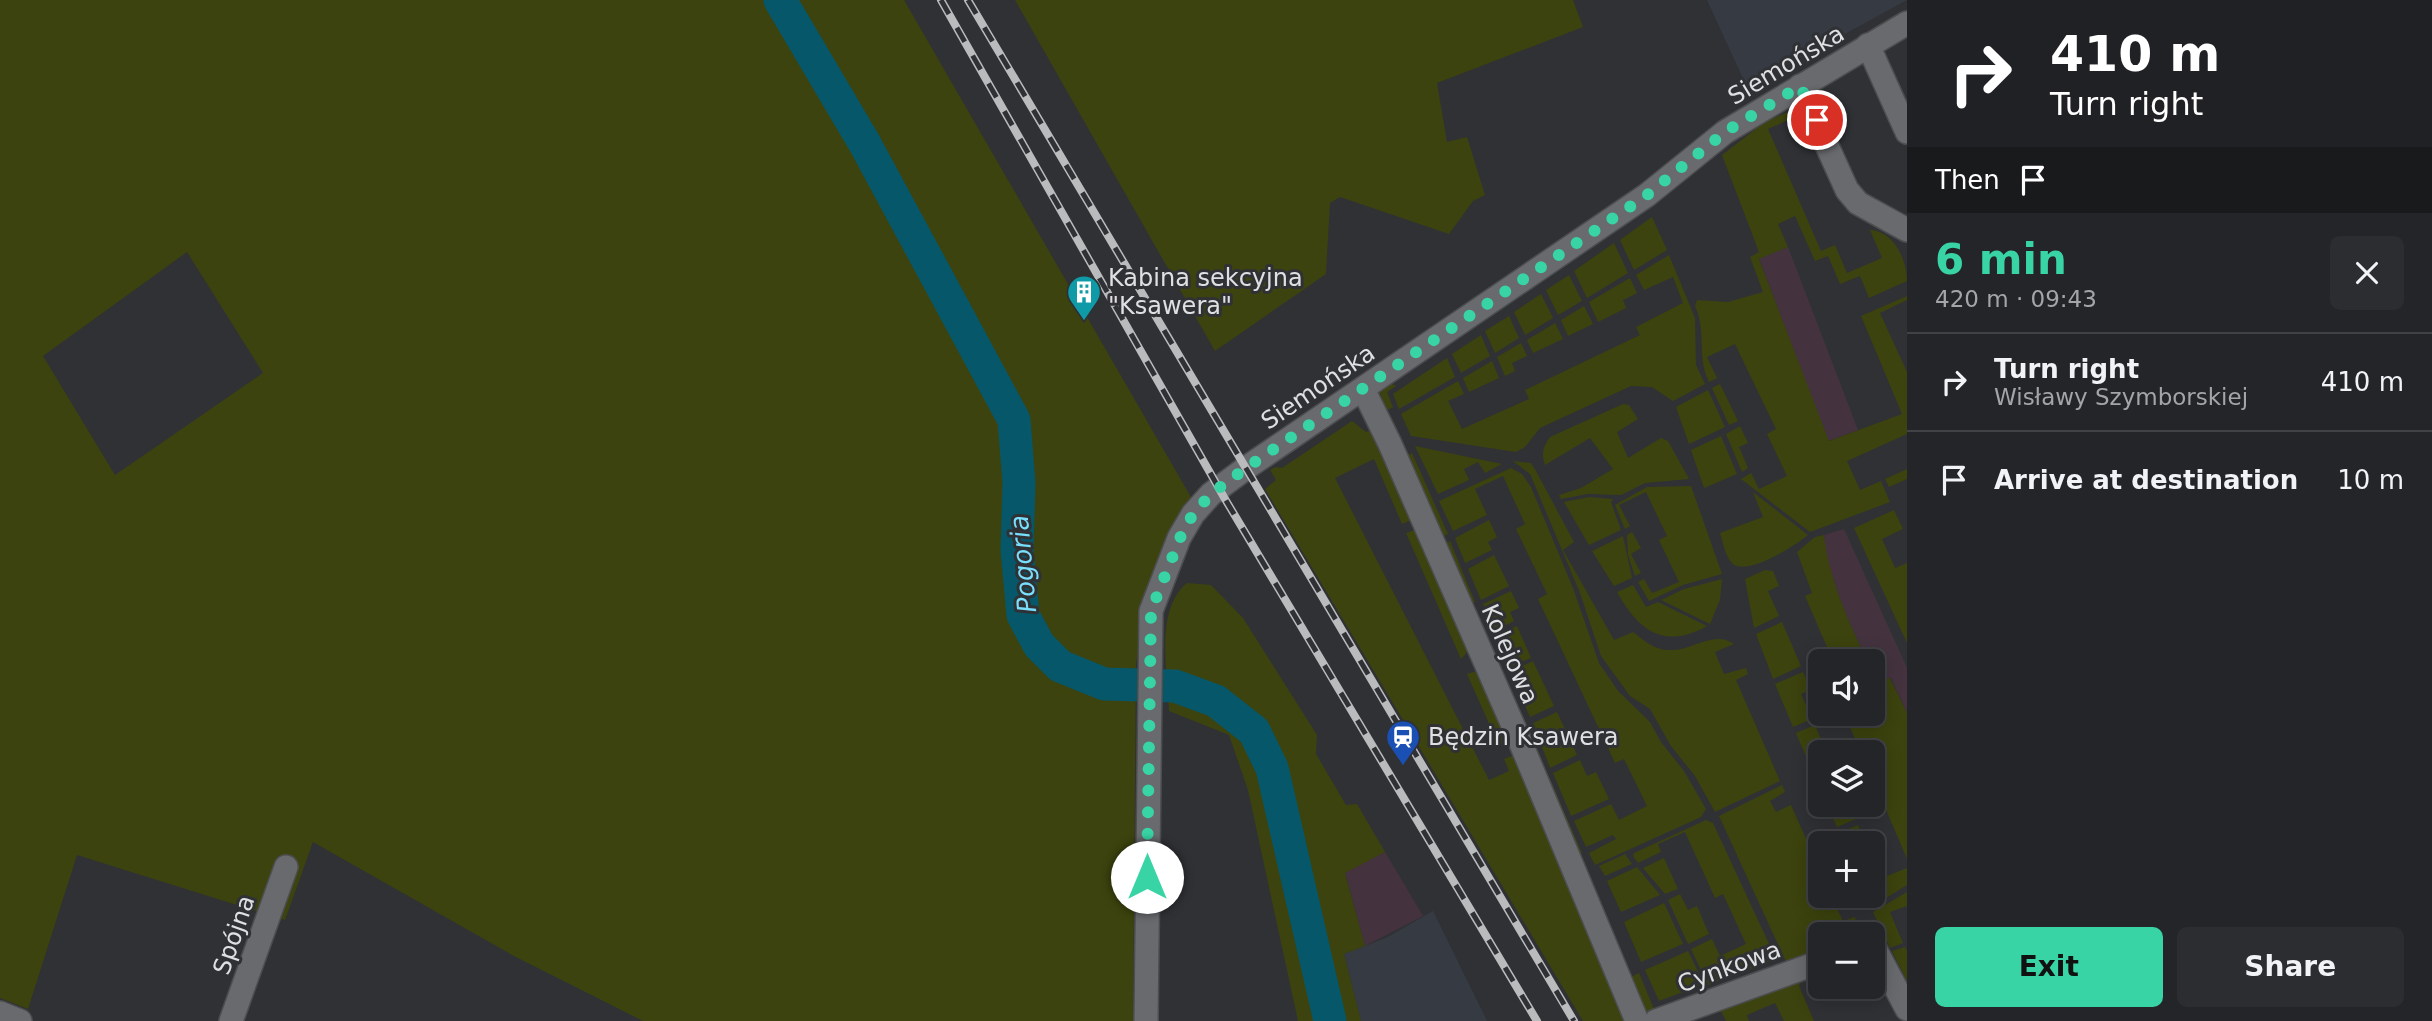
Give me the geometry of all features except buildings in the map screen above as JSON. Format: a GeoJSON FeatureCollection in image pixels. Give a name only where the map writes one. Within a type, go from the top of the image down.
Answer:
{"type":"FeatureCollection","features":[{"type":"Feature","properties":{"kind":"street","name":"Siemońska"},"geometry":{"type":"LineString","coordinates":[[1146,1021],[1151,611],[1180,538],[1198,507],[1219,487],[1647,195],[1725,132],[1907,23]]}},
{"type":"Feature","properties":{"kind":"street"},"geometry":{"type":"LineString","coordinates":[[1868,46],[1907,132]]}},
{"type":"Feature","properties":{"kind":"street"},"geometry":{"type":"LineString","coordinates":[[1800,86],[1847,190],[1858,203],[1907,230]]}},
{"type":"Feature","properties":{"kind":"street","name":"Kolejowa"},"geometry":{"type":"LineString","coordinates":[[1363,389],[1390,444],[1522,746],[1637,1021]]}},
{"type":"Feature","properties":{"kind":"street","name":"Spójna"},"geometry":{"type":"LineString","coordinates":[[231,1021],[286,867]]}},
{"type":"Feature","properties":{"kind":"street","name":"Cynkowa"},"geometry":{"type":"LineString","coordinates":[[1656,1021],[1808,966]]}},
{"type":"Feature","properties":{"kind":"street"},"geometry":{"type":"LineString","coordinates":[[1885,968],[1907,1009]]}},
{"type":"Feature","properties":{"kind":"street"},"geometry":{"type":"LineString","coordinates":[[0,1013],[20,1021]]}},
{"type":"Feature","properties":{"kind":"shaded area"},"geometry":{"type":"Polygon","coordinates":[[[1707,0],[1907,0],[1747,87],[1707,0]]]}},
{"type":"Feature","properties":{"kind":"shaded area"},"geometry":{"type":"Polygon","coordinates":[[[1788,247],[1858,430],[1828,441],[1759,258],[1788,247]]]}},
{"type":"Feature","properties":{"kind":"shaded area"},"geometry":{"type":"Polygon","coordinates":[[[1844,529],[1907,668],[1907,713],[1891,678],[1885,679],[1885,649],[1862,649],[1844,610],[1826,558],[1824,535],[1844,529]]]}},
{"type":"Feature","properties":{"kind":"shaded area"},"geometry":{"type":"Polygon","coordinates":[[[1385,852],[1423,916],[1365,946],[1345,872],[1385,852]]]}},
{"type":"Feature","properties":{"kind":"shaded area"},"geometry":{"type":"Polygon","coordinates":[[[1433,911],[1487,1021],[1361,1021],[1344,954],[1386,938],[1433,911]]]}},
{"type":"Feature","properties":{"kind":"green space"},"geometry":{"type":"Polygon","coordinates":[[[0,0],[904,0],[1192,499],[1146,610],[1136,664],[1133,1021],[643,1021],[512,955],[313,842],[285,920],[77,855],[28,1009],[0,998],[0,0]],[[187,252],[43,356],[115,475],[263,373],[187,252]]]}},
{"type":"Feature","properties":{"kind":"green space"},"geometry":{"type":"Polygon","coordinates":[[[1015,0],[1573,0],[1583,27],[1437,83],[1447,142],[1467,137],[1485,195],[1473,201],[1449,234],[1340,197],[1330,203],[1326,274],[1215,351],[1015,0]]]}},
{"type":"Feature","properties":{"kind":"green space"},"geometry":{"type":"Polygon","coordinates":[[[1795,109],[1799,110],[1808,131],[1803,133],[1795,117],[1768,129],[1821,251],[1835,245],[1847,273],[1882,258],[1870,230],[1878,232],[1886,235],[1898,248],[1905,264],[1907,281],[1869,298],[1860,276],[1840,284],[1828,256],[1815,261],[1795,216],[1778,224],[1788,247],[1759,259],[1829,441],[1902,414],[1861,316],[1907,296],[1907,300],[1880,313],[1907,372],[1907,434],[1847,461],[1860,490],[1881,481],[1890,502],[1810,532],[1741,479],[1751,473],[1759,489],[1787,476],[1767,434],[1776,429],[1735,344],[1707,357],[1717,378],[1709,382],[1703,362],[1699,316],[1695,306],[1697,300],[1728,302],[1763,292],[1750,257],[1759,252],[1722,155],[1765,122],[1795,109]]]}},
{"type":"Feature","properties":{"kind":"green space"},"geometry":{"type":"Polygon","coordinates":[[[1652,217],[1667,250],[1634,270],[1620,240],[1652,217]]]}},
{"type":"Feature","properties":{"kind":"green space"},"geometry":{"type":"Polygon","coordinates":[[[1614,243],[1628,273],[1587,298],[1574,271],[1614,243]]]}},
{"type":"Feature","properties":{"kind":"green space"},"geometry":{"type":"Polygon","coordinates":[[[1669,255],[1695,318],[1696,365],[1705,384],[1673,401],[1652,387],[1631,386],[1540,428],[1525,447],[1516,452],[1411,436],[1401,414],[1458,381],[1464,394],[1448,401],[1462,429],[1529,399],[1525,390],[1640,335],[1636,327],[1683,303],[1673,277],[1644,290],[1636,275],[1669,255]]]}},
{"type":"Feature","properties":{"kind":"green space"},"geometry":{"type":"Polygon","coordinates":[[[1569,275],[1582,301],[1558,315],[1546,290],[1569,275]]]}},
{"type":"Feature","properties":{"kind":"green space"},"geometry":{"type":"Polygon","coordinates":[[[1630,278],[1637,293],[1623,300],[1626,308],[1598,322],[1589,302],[1630,278]]]}},
{"type":"Feature","properties":{"kind":"green space"},"geometry":{"type":"Polygon","coordinates":[[[1541,294],[1553,318],[1525,335],[1514,312],[1541,294]]]}},
{"type":"Feature","properties":{"kind":"green space"},"geometry":{"type":"Polygon","coordinates":[[[1584,306],[1593,324],[1568,336],[1561,320],[1584,306]]]}},
{"type":"Feature","properties":{"kind":"green space"},"geometry":{"type":"Polygon","coordinates":[[[1509,316],[1519,338],[1495,353],[1485,331],[1509,316]]]}},
{"type":"Feature","properties":{"kind":"green space"},"geometry":{"type":"Polygon","coordinates":[[[1555,323],[1563,339],[1533,353],[1527,340],[1555,323]]]}},
{"type":"Feature","properties":{"kind":"green space"},"geometry":{"type":"Polygon","coordinates":[[[1481,335],[1490,356],[1461,373],[1452,354],[1481,335]]]}},
{"type":"Feature","properties":{"kind":"green space"},"geometry":{"type":"Polygon","coordinates":[[[1521,343],[1527,356],[1512,363],[1515,371],[1505,376],[1497,357],[1521,343]]]}},
{"type":"Feature","properties":{"kind":"green space"},"geometry":{"type":"Polygon","coordinates":[[[1447,358],[1455,377],[1399,409],[1393,394],[1447,358]]]}},
{"type":"Feature","properties":{"kind":"green space"},"geometry":{"type":"Polygon","coordinates":[[[1492,361],[1499,378],[1469,392],[1463,378],[1492,361]]]}},
{"type":"Feature","properties":{"kind":"green space"},"geometry":{"type":"Polygon","coordinates":[[[1389,382],[1396,386],[1387,392],[1393,407],[1386,411],[1380,392],[1389,382]]]}},
{"type":"Feature","properties":{"kind":"green space"},"geometry":{"type":"Polygon","coordinates":[[[1720,384],[1738,421],[1729,425],[1712,388],[1720,384]]]}},
{"type":"Feature","properties":{"kind":"green space"},"geometry":{"type":"Polygon","coordinates":[[[1708,390],[1725,427],[1689,444],[1676,407],[1708,390]]]}},
{"type":"Feature","properties":{"kind":"green space"},"geometry":{"type":"Polygon","coordinates":[[[1623,404],[1629,405],[1638,419],[1617,432],[1628,458],[1661,438],[1668,441],[1689,479],[1645,483],[1621,495],[1588,494],[1561,499],[1559,495],[1581,488],[1613,469],[1590,438],[1545,465],[1544,447],[1550,437],[1623,404]]]}},
{"type":"Feature","properties":{"kind":"green space"},"geometry":{"type":"Polygon","coordinates":[[[1352,421],[1366,432],[1375,429],[1414,519],[1402,524],[1374,459],[1335,478],[1489,780],[1509,771],[1504,759],[1514,755],[1627,1021],[1583,1021],[1265,489],[1276,480],[1270,470],[1275,467],[1282,468],[1352,421]]]}},
{"type":"Feature","properties":{"kind":"green space"},"geometry":{"type":"Polygon","coordinates":[[[1740,426],[1748,443],[1739,447],[1748,468],[1742,472],[1726,434],[1740,426]]]}},
{"type":"Feature","properties":{"kind":"green space"},"geometry":{"type":"Polygon","coordinates":[[[1721,436],[1737,474],[1704,488],[1691,450],[1721,436]]]}},
{"type":"Feature","properties":{"kind":"green space"},"geometry":{"type":"Polygon","coordinates":[[[1415,446],[1502,464],[1485,473],[1478,462],[1464,469],[1469,480],[1438,494],[1415,446]]]}},
{"type":"Feature","properties":{"kind":"green space"},"geometry":{"type":"Polygon","coordinates":[[[1412,453],[1448,534],[1441,537],[1407,456],[1412,453]]]}},
{"type":"Feature","properties":{"kind":"green space"},"geometry":{"type":"Polygon","coordinates":[[[1513,461],[1531,463],[1536,471],[1574,542],[1563,550],[1614,640],[1633,632],[1663,650],[1677,650],[1718,639],[1734,644],[1715,652],[1724,674],[1746,668],[1748,674],[1736,680],[1780,781],[1715,812],[1695,776],[1671,746],[1650,709],[1630,696],[1601,656],[1580,593],[1530,474],[1513,461]]]}},
{"type":"Feature","properties":{"kind":"green space"},"geometry":{"type":"Polygon","coordinates":[[[1511,468],[1522,474],[1531,487],[1573,588],[1599,663],[1618,691],[1650,722],[1706,809],[1701,817],[1595,865],[1589,853],[1616,839],[1613,835],[1586,847],[1574,821],[1611,804],[1619,820],[1647,806],[1624,759],[1615,763],[1538,599],[1547,594],[1516,529],[1525,524],[1503,476],[1475,489],[1487,515],[1453,531],[1439,501],[1511,468]]]}},
{"type":"Feature","properties":{"kind":"green space"},"geometry":{"type":"Polygon","coordinates":[[[1907,469],[1907,479],[1889,487],[1885,479],[1907,469]]]}},
{"type":"Feature","properties":{"kind":"green space"},"geometry":{"type":"Polygon","coordinates":[[[1691,486],[1722,574],[1683,585],[1649,601],[1638,582],[1644,579],[1652,593],[1679,582],[1659,540],[1667,536],[1646,492],[1619,505],[1630,526],[1625,529],[1615,505],[1647,487],[1691,486]]]}},
{"type":"Feature","properties":{"kind":"green space"},"geometry":{"type":"Polygon","coordinates":[[[1753,492],[1808,535],[1771,558],[1740,567],[1733,564],[1728,557],[1720,533],[1763,517],[1753,492]]]}},
{"type":"Feature","properties":{"kind":"green space"},"geometry":{"type":"Polygon","coordinates":[[[1589,497],[1613,499],[1611,502],[1621,530],[1589,545],[1564,502],[1589,497]]]}},
{"type":"Feature","properties":{"kind":"green space"},"geometry":{"type":"Polygon","coordinates":[[[1894,510],[1903,529],[1882,539],[1895,568],[1907,563],[1907,643],[1854,528],[1894,510]]]}},
{"type":"Feature","properties":{"kind":"green space"},"geometry":{"type":"Polygon","coordinates":[[[1489,520],[1497,537],[1488,542],[1492,550],[1465,563],[1455,538],[1489,520]]]}},
{"type":"Feature","properties":{"kind":"green space"},"geometry":{"type":"Polygon","coordinates":[[[1417,529],[1469,650],[1461,659],[1406,533],[1417,529]]]}},
{"type":"Feature","properties":{"kind":"green space"},"geometry":{"type":"Polygon","coordinates":[[[1632,532],[1641,548],[1631,554],[1641,573],[1635,576],[1628,555],[1627,535],[1632,532]]]}},
{"type":"Feature","properties":{"kind":"green space"},"geometry":{"type":"Polygon","coordinates":[[[1824,535],[1835,584],[1862,649],[1828,649],[1805,596],[1812,593],[1797,552],[1815,537],[1824,535]]]}},
{"type":"Feature","properties":{"kind":"green space"},"geometry":{"type":"Polygon","coordinates":[[[1623,536],[1632,578],[1614,586],[1592,551],[1623,536]]]}},
{"type":"Feature","properties":{"kind":"green space"},"geometry":{"type":"Polygon","coordinates":[[[1450,541],[1475,602],[1469,604],[1443,544],[1450,541]]]}},
{"type":"Feature","properties":{"kind":"green space"},"geometry":{"type":"Polygon","coordinates":[[[1494,555],[1509,586],[1481,600],[1468,569],[1494,555]]]}},
{"type":"Feature","properties":{"kind":"green space"},"geometry":{"type":"Polygon","coordinates":[[[1765,570],[1773,571],[1779,586],[1768,591],[1779,616],[1754,628],[1745,579],[1765,570]]]}},
{"type":"Feature","properties":{"kind":"green space"},"geometry":{"type":"Polygon","coordinates":[[[1722,579],[1720,600],[1710,624],[1661,600],[1684,589],[1722,579]]]}},
{"type":"Feature","properties":{"kind":"green space"},"geometry":{"type":"Polygon","coordinates":[[[1187,583],[1211,585],[1243,618],[1317,735],[1316,754],[1346,805],[1357,804],[1385,852],[1345,873],[1365,946],[1344,954],[1361,1021],[1298,1021],[1248,790],[1229,735],[1169,711],[1165,643],[1167,625],[1170,609],[1187,583]]]}},
{"type":"Feature","properties":{"kind":"green space"},"geometry":{"type":"Polygon","coordinates":[[[1633,585],[1646,607],[1658,602],[1707,626],[1678,636],[1654,633],[1634,617],[1617,592],[1633,585]]]}},
{"type":"Feature","properties":{"kind":"green space"},"geometry":{"type":"Polygon","coordinates":[[[1511,591],[1519,608],[1510,612],[1514,621],[1494,631],[1483,604],[1511,591]]]}},
{"type":"Feature","properties":{"kind":"green space"},"geometry":{"type":"Polygon","coordinates":[[[1782,622],[1801,666],[1773,679],[1756,634],[1782,622]]]}},
{"type":"Feature","properties":{"kind":"green space"},"geometry":{"type":"Polygon","coordinates":[[[1517,626],[1531,658],[1509,667],[1495,635],[1517,626]]]}},
{"type":"Feature","properties":{"kind":"green space"},"geometry":{"type":"Polygon","coordinates":[[[1533,661],[1554,706],[1530,717],[1510,672],[1533,661]]]}},
{"type":"Feature","properties":{"kind":"green space"},"geometry":{"type":"Polygon","coordinates":[[[1803,672],[1808,691],[1801,694],[1808,710],[1808,721],[1793,727],[1775,684],[1803,672]]]}},
{"type":"Feature","properties":{"kind":"green space"},"geometry":{"type":"Polygon","coordinates":[[[1479,673],[1507,739],[1499,746],[1467,674],[1479,673]]]}},
{"type":"Feature","properties":{"kind":"green space"},"geometry":{"type":"Polygon","coordinates":[[[1890,678],[1907,713],[1907,859],[1885,807],[1885,740],[1856,740],[1849,726],[1885,726],[1885,679],[1890,678]]]}},
{"type":"Feature","properties":{"kind":"green space"},"geometry":{"type":"Polygon","coordinates":[[[1557,712],[1577,755],[1550,768],[1533,723],[1557,712]]]}},
{"type":"Feature","properties":{"kind":"green space"},"geometry":{"type":"Polygon","coordinates":[[[1527,726],[1582,853],[1577,853],[1521,729],[1527,726]]]}},
{"type":"Feature","properties":{"kind":"green space"},"geometry":{"type":"Polygon","coordinates":[[[1815,726],[1821,740],[1808,740],[1808,759],[1807,759],[1796,733],[1815,726]]]}},
{"type":"Feature","properties":{"kind":"green space"},"geometry":{"type":"Polygon","coordinates":[[[1580,760],[1587,776],[1596,772],[1609,799],[1571,816],[1553,773],[1580,760]]]}},
{"type":"Feature","properties":{"kind":"green space"},"geometry":{"type":"Polygon","coordinates":[[[1782,785],[1785,792],[1770,801],[1776,812],[1791,805],[1808,843],[1808,908],[1837,908],[1843,921],[1855,917],[1856,922],[1808,922],[1808,956],[1787,964],[1719,816],[1782,785]]]}},
{"type":"Feature","properties":{"kind":"green space"},"geometry":{"type":"Polygon","coordinates":[[[1832,817],[1855,817],[1856,819],[1837,827],[1832,817]]]}},
{"type":"Feature","properties":{"kind":"green space"},"geometry":{"type":"Polygon","coordinates":[[[1706,820],[1713,823],[1776,959],[1708,985],[1691,949],[1712,939],[1720,956],[1746,944],[1723,894],[1715,898],[1685,832],[1658,844],[1661,852],[1638,863],[1633,856],[1634,853],[1706,820]]]}},
{"type":"Feature","properties":{"kind":"green space"},"geometry":{"type":"Polygon","coordinates":[[[1858,825],[1861,831],[1844,831],[1858,825]]]}},
{"type":"Feature","properties":{"kind":"green space"},"geometry":{"type":"Polygon","coordinates":[[[1625,854],[1632,864],[1605,876],[1599,866],[1625,854]]]}},
{"type":"Feature","properties":{"kind":"green space"},"geometry":{"type":"Polygon","coordinates":[[[1664,858],[1678,889],[1665,894],[1643,868],[1664,858]]]}},
{"type":"Feature","properties":{"kind":"green space"},"geometry":{"type":"Polygon","coordinates":[[[1637,867],[1660,895],[1621,912],[1607,881],[1637,867]]]}},
{"type":"Feature","properties":{"kind":"green space"},"geometry":{"type":"Polygon","coordinates":[[[1907,868],[1907,885],[1885,899],[1885,877],[1907,868]]]}},
{"type":"Feature","properties":{"kind":"green space"},"geometry":{"type":"Polygon","coordinates":[[[1907,892],[1907,906],[1890,912],[1903,943],[1890,948],[1885,937],[1885,922],[1878,922],[1873,912],[1885,908],[1885,905],[1907,892]]]}},
{"type":"Feature","properties":{"kind":"green space"},"geometry":{"type":"Polygon","coordinates":[[[1680,894],[1688,910],[1697,906],[1709,934],[1688,944],[1668,900],[1680,894]]]}},
{"type":"Feature","properties":{"kind":"green space"},"geometry":{"type":"Polygon","coordinates":[[[1664,903],[1683,944],[1641,962],[1624,922],[1664,903]]]}},
{"type":"Feature","properties":{"kind":"green space"},"geometry":{"type":"Polygon","coordinates":[[[1905,947],[1907,951],[1907,981],[1892,951],[1905,947]]]}},
{"type":"Feature","properties":{"kind":"green space"},"geometry":{"type":"Polygon","coordinates":[[[1688,951],[1704,984],[1659,1001],[1645,970],[1688,951]]]}},
{"type":"Feature","properties":{"kind":"green space"},"geometry":{"type":"Polygon","coordinates":[[[1639,973],[1656,1014],[1643,1011],[1627,979],[1639,973]]]}},
{"type":"Feature","properties":{"kind":"green space"},"geometry":{"type":"Polygon","coordinates":[[[1803,975],[1799,986],[1814,1021],[1784,1021],[1775,1003],[1747,1015],[1749,1021],[1726,1021],[1719,1007],[1803,975]]]}},
{"type":"Feature","properties":{"kind":"waterway","name":"Pogoria"},"geometry":{"type":"LineString","coordinates":[[780,0],[865,144],[1014,420],[1019,483],[1017,550],[1023,615],[1039,645],[1060,666],[1104,684],[1175,686],[1216,701],[1254,731],[1272,768],[1330,1021]]}},
{"type":"Feature","properties":{"kind":"railway"},"geometry":{"type":"LineString","coordinates":[[941,0],[1225,499],[1537,1021]]}},
{"type":"Feature","properties":{"kind":"railway"},"geometry":{"type":"LineString","coordinates":[[968,0],[1574,1021]]}},
{"type":"Feature","properties":{"kind":"place","name":"Kabina sekcyjna \"Ksawera\""},"geometry":{"type":"Point","coordinates":[1084,322]}},
{"type":"Feature","properties":{"kind":"place","name":"Będzin Ksawera"},"geometry":{"type":"Point","coordinates":[1403,767]}},
{"type":"Feature","properties":{"kind":"route"},"geometry":{"type":"LineString","coordinates":[[1147,877],[1151,611],[1180,538],[1203,501],[1246,468],[1647,195],[1725,132],[1800,86],[1817,120]]}}]}
